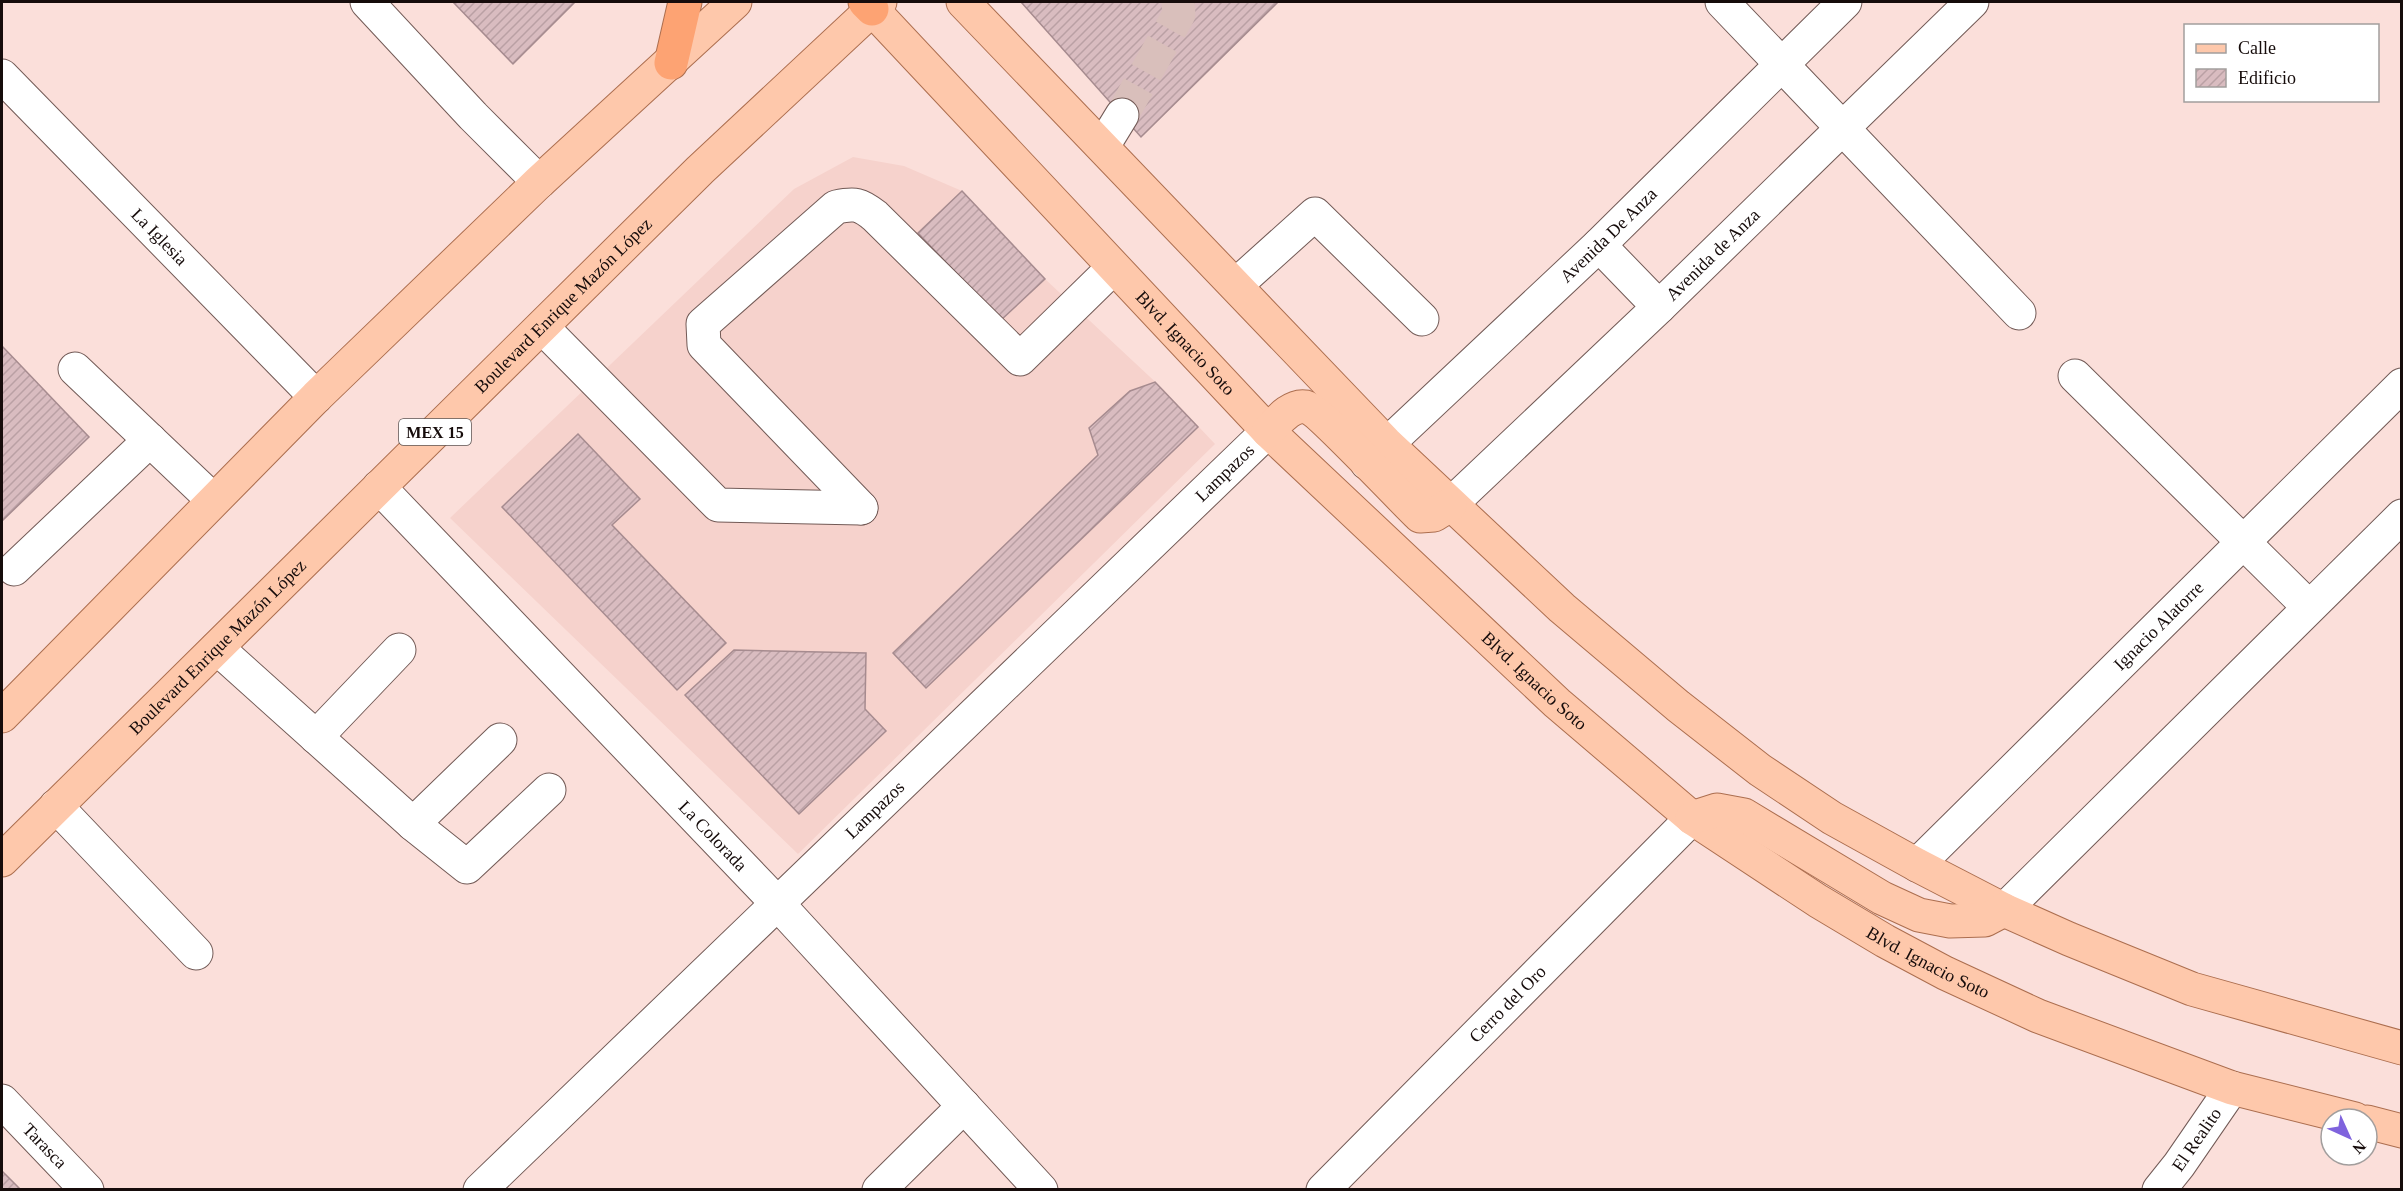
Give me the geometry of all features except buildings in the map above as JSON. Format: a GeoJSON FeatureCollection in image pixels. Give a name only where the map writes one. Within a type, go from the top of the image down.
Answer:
{"type":"FeatureCollection","features":[{"type":"Feature","properties":{"kind":"highway"},"geometry":{"type":"LineString","coordinates":[[671,63],[685,2]]}},
{"type":"Feature","properties":{"kind":"main road"},"geometry":{"type":"LineString","coordinates":[[2,716],[316,397],[539,182],[735,2]]}},
{"type":"Feature","properties":{"kind":"main road"},"geometry":{"type":"LineString","coordinates":[[963,2],[1236,285],[1376,453]]}},
{"type":"Feature","properties":{"kind":"main road","name":"Blvd. Ignacio Soto"},"geometry":{"type":"LineString","coordinates":[[872,4],[1113,268],[1268,431],[1557,703],[1692,818],[1885,941],[1945,973],[2038,1016],[2232,1088],[2319,1110]]}},
{"type":"Feature","properties":{"kind":"main road","name":"Boulevard Enrique Mazón López"},"geometry":{"type":"LineString","coordinates":[[2,860],[700,170],[872,4]]}},
{"type":"Feature","properties":{"kind":"main road"},"geometry":{"type":"LineString","coordinates":[[1268,431],[1288,412],[1297,407],[1306,407],[1376,453],[1450,505],[1562,608],[1678,706],[1760,771],[1832,818],[1917,865],[2004,910],[2192,989],[2402,1048]]}},
{"type":"Feature","properties":{"kind":"main road"},"geometry":{"type":"LineString","coordinates":[[1692,818],[1717,810],[1744,815],[1882,898],[1919,915],[1950,921],[1985,920],[2004,910]]}},
{"type":"Feature","properties":{"kind":"main road"},"geometry":{"type":"LineString","coordinates":[[2379,1125],[2402,1131]]}},
{"type":"Feature","properties":{"kind":"street"},"geometry":{"type":"LineString","coordinates":[[367,2],[473,116],[539,182]]}},
{"type":"Feature","properties":{"kind":"street"},"geometry":{"type":"LineString","coordinates":[[1722,2],[2019,313]]}},
{"type":"Feature","properties":{"kind":"street","name":"Avenida De Anza"},"geometry":{"type":"LineString","coordinates":[[1376,453],[1599,246],[1845,2]]}},
{"type":"Feature","properties":{"kind":"street","name":"Avenida de Anza"},"geometry":{"type":"LineString","coordinates":[[1450,505],[1659,307],[1972,2]]}},
{"type":"Feature","properties":{"kind":"street","name":"La Iglesia"},"geometry":{"type":"LineString","coordinates":[[2,76],[316,397]]}},
{"type":"Feature","properties":{"kind":"street"},"geometry":{"type":"LineString","coordinates":[[1103,146],[1122,115]]}},
{"type":"Feature","properties":{"kind":"street"},"geometry":{"type":"LineString","coordinates":[[542,327],[718,505],[861,508],[704,345],[703,324],[836,207],[849,204],[863,206],[875,216],[1020,359],[1113,268]]}},
{"type":"Feature","properties":{"kind":"street"},"geometry":{"type":"LineString","coordinates":[[1236,285],[1315,213],[1422,319]]}},
{"type":"Feature","properties":{"kind":"street"},"geometry":{"type":"LineString","coordinates":[[1599,246],[1659,307]]}},
{"type":"Feature","properties":{"kind":"street"},"geometry":{"type":"LineString","coordinates":[[75,369],[213,500]]}},
{"type":"Feature","properties":{"kind":"street"},"geometry":{"type":"LineString","coordinates":[[2075,376],[2309,607]]}},
{"type":"Feature","properties":{"kind":"street","name":"Ignacio Alatorre"},"geometry":{"type":"LineString","coordinates":[[1917,865],[2400,391]]}},
{"type":"Feature","properties":{"kind":"street","name":"Lampazos"},"geometry":{"type":"LineString","coordinates":[[480,1190],[1268,431]]}},
{"type":"Feature","properties":{"kind":"street"},"geometry":{"type":"LineString","coordinates":[[14,569],[150,440]]}},
{"type":"Feature","properties":{"kind":"street","name":"La Colorada"},"geometry":{"type":"LineString","coordinates":[[379,487],[777,903],[1041,1190]]}},
{"type":"Feature","properties":{"kind":"street"},"geometry":{"type":"LineString","coordinates":[[2004,910],[2402,516]]}},
{"type":"Feature","properties":{"kind":"street"},"geometry":{"type":"LineString","coordinates":[[217,648],[413,824],[467,867],[549,790]]}},
{"type":"Feature","properties":{"kind":"street"},"geometry":{"type":"LineString","coordinates":[[316,737],[399,650]]}},
{"type":"Feature","properties":{"kind":"street"},"geometry":{"type":"LineString","coordinates":[[413,824],[500,740]]}},
{"type":"Feature","properties":{"kind":"street"},"geometry":{"type":"LineString","coordinates":[[56,806],[196,953]]}},
{"type":"Feature","properties":{"kind":"street","name":"Cerro del Oro"},"geometry":{"type":"LineString","coordinates":[[1323,1190],[1692,818]]}},
{"type":"Feature","properties":{"kind":"street","name":"El Realito"},"geometry":{"type":"LineString","coordinates":[[2159,1190],[2232,1088]]}},
{"type":"Feature","properties":{"kind":"street","name":"Tarasca"},"geometry":{"type":"LineString","coordinates":[[2,1101],[87,1190]]}},
{"type":"Feature","properties":{"kind":"street"},"geometry":{"type":"LineString","coordinates":[[879,1190],[964,1106]]}},
{"type":"Feature","properties":{"kind":"shaded area"},"geometry":{"type":"Polygon","coordinates":[[[853,157],[904,166],[962,191],[1045,279],[1164,390],[1215,444],[798,854],[450,518],[794,189],[853,157]]]}},
{"type":"Feature","properties":{"kind":"tunnel"},"geometry":{"type":"LineString","coordinates":[[1122,115],[1179,14],[1178,2]]}}]}
